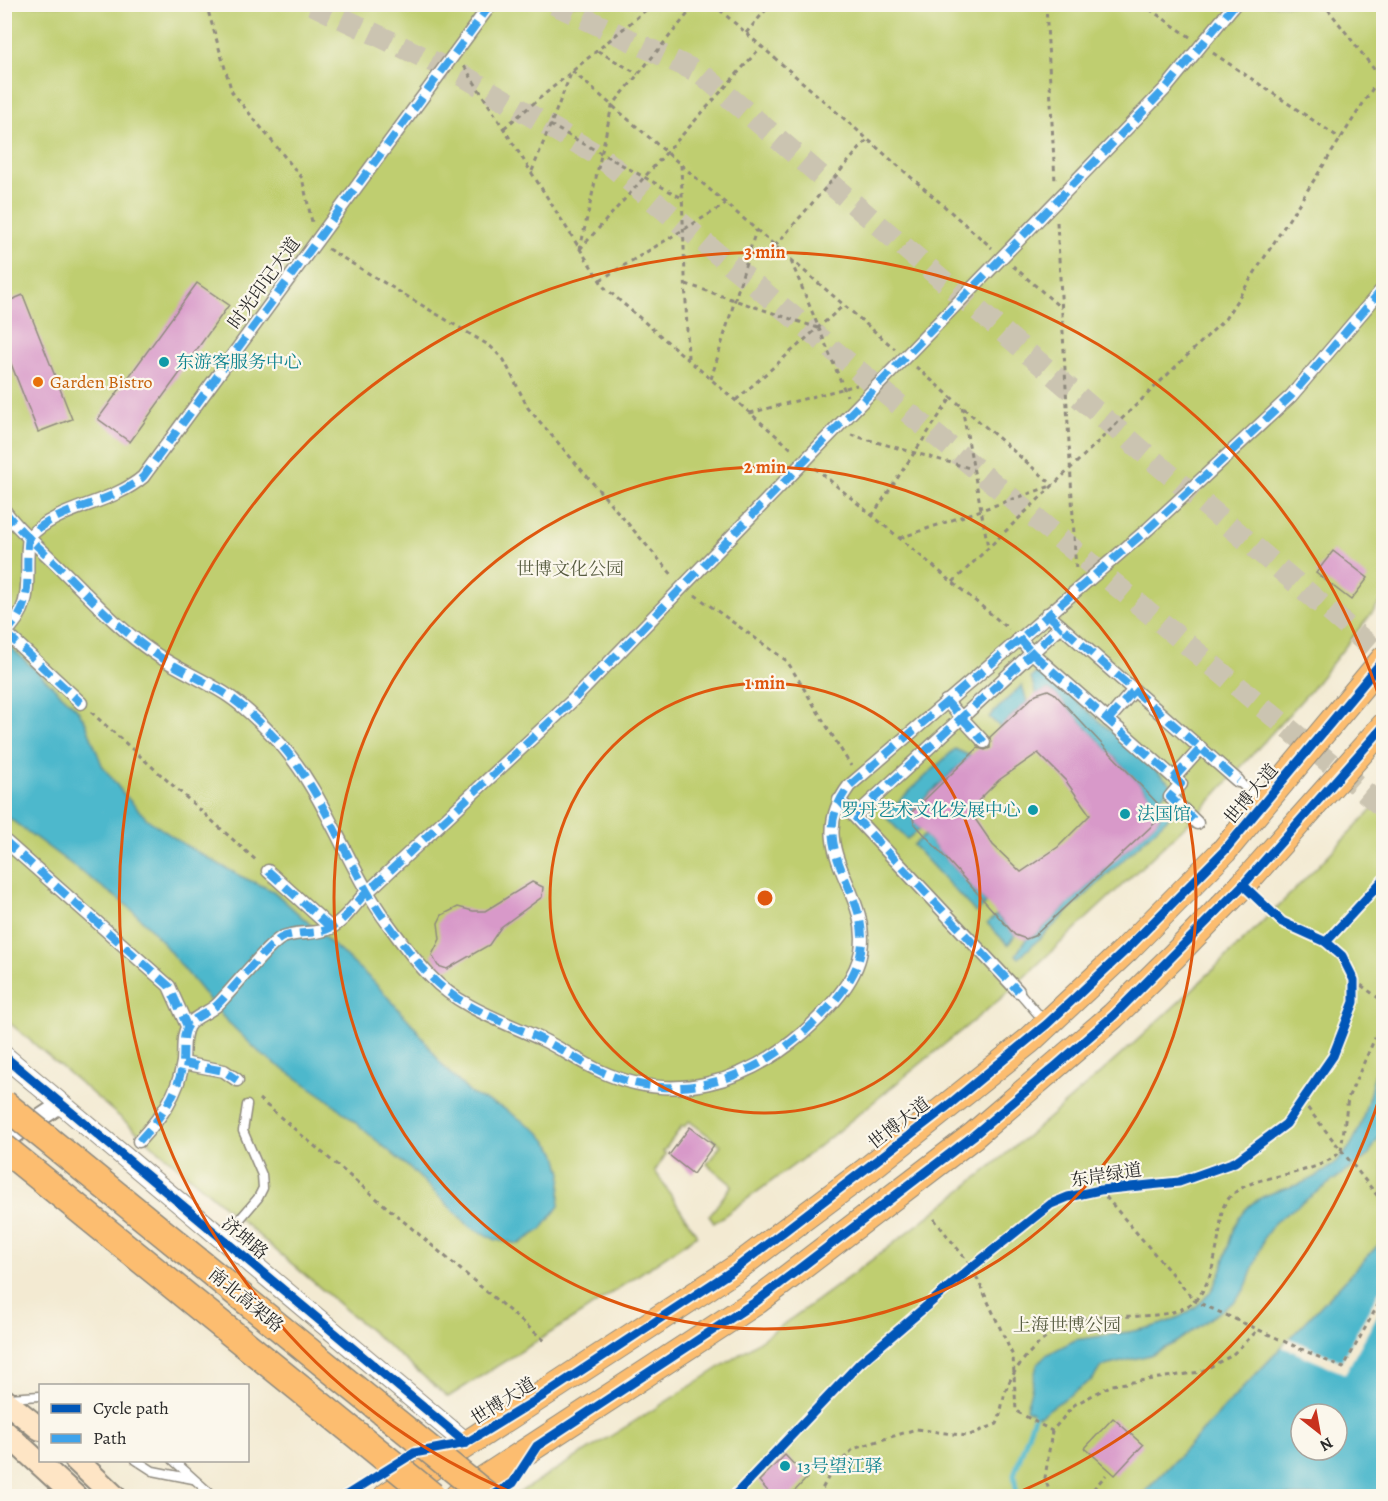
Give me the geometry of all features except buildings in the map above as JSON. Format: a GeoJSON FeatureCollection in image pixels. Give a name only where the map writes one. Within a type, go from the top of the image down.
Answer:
{"type":"FeatureCollection","features":[{"type":"Feature","properties":{"kind":"highway","name":"南北高架路"},"geometry":{"type":"LineString","coordinates":[[4,1104],[487,1497]]}},
{"type":"Feature","properties":{"kind":"highway","name":"南北高架路"},"geometry":{"type":"LineString","coordinates":[[4,1148],[432,1497]]}},
{"type":"Feature","properties":{"kind":"main road","name":"世博大道"},"geometry":{"type":"LineString","coordinates":[[387,1497],[466,1443],[735,1269],[866,1171],[1047,1024],[1168,909],[1224,851],[1383,659]]}},
{"type":"Feature","properties":{"kind":"main road"},"geometry":{"type":"LineString","coordinates":[[458,1497],[757,1301],[981,1129],[1113,1016],[1173,957],[1243,885],[1383,726]]}},
{"type":"Feature","properties":{"kind":"main road"},"geometry":{"type":"LineString","coordinates":[[4,1399],[39,1428]]}},
{"type":"Feature","properties":{"kind":"main road"},"geometry":{"type":"LineString","coordinates":[[4,1431],[75,1497]]}},
{"type":"Feature","properties":{"kind":"main road"},"geometry":{"type":"LineString","coordinates":[[77,1462],[114,1497]]}},
{"type":"Feature","properties":{"kind":"street","name":"时光印记大道"},"geometry":{"type":"LineString","coordinates":[[29,537],[48,522],[117,495],[143,477],[491,4]]}},
{"type":"Feature","properties":{"kind":"street"},"geometry":{"type":"LineString","coordinates":[[187,1026],[215,1007],[280,939],[298,932],[331,928],[572,701],[1166,88],[1235,4]]}},
{"type":"Feature","properties":{"kind":"street"},"geometry":{"type":"LineString","coordinates":[[4,510],[104,612],[154,653],[228,695],[275,738],[306,778],[387,922],[432,980],[476,1009],[545,1041],[602,1072],[638,1085],[676,1089],[710,1084],[743,1071],[777,1052],[804,1032],[850,980],[861,953],[862,930],[833,849],[833,819],[839,800],[859,777],[1148,529],[1291,396],[1383,287]]}},
{"type":"Feature","properties":{"kind":"street"},"geometry":{"type":"LineString","coordinates":[[29,537],[26,555],[29,593],[23,611],[5,634],[81,703]]}},
{"type":"Feature","properties":{"kind":"street"},"geometry":{"type":"LineString","coordinates":[[1047,614],[1238,781]]}},
{"type":"Feature","properties":{"kind":"street"},"geometry":{"type":"LineString","coordinates":[[855,816],[1061,626]]}},
{"type":"Feature","properties":{"kind":"street"},"geometry":{"type":"LineString","coordinates":[[1019,638],[1031,652],[1181,784],[1170,797],[1197,823]]}},
{"type":"Feature","properties":{"kind":"street"},"geometry":{"type":"LineString","coordinates":[[1108,720],[1134,690]]}},
{"type":"Feature","properties":{"kind":"street"},"geometry":{"type":"LineString","coordinates":[[946,701],[984,742]]}},
{"type":"Feature","properties":{"kind":"street"},"geometry":{"type":"LineString","coordinates":[[1174,778],[1201,748]]}},
{"type":"Feature","properties":{"kind":"street"},"geometry":{"type":"LineString","coordinates":[[839,800],[1018,991]]}},
{"type":"Feature","properties":{"kind":"street"},"geometry":{"type":"LineString","coordinates":[[4,840],[170,986],[187,1026],[183,1063],[177,1087],[165,1112],[140,1140]]}},
{"type":"Feature","properties":{"kind":"street"},"geometry":{"type":"LineString","coordinates":[[268,872],[331,928]]}},
{"type":"Feature","properties":{"kind":"street","name":"济坤路"},"geometry":{"type":"LineString","coordinates":[[4,1056],[466,1443]]}},
{"type":"Feature","properties":{"kind":"street"},"geometry":{"type":"LineString","coordinates":[[183,1063],[224,1071],[237,1080]]}},
{"type":"Feature","properties":{"kind":"street"},"geometry":{"type":"LineString","coordinates":[[4,1142],[61,1104]]}},
{"type":"Feature","properties":{"kind":"lane"},"geometry":{"type":"LineString","coordinates":[[1238,781],[1264,804]]}},
{"type":"Feature","properties":{"kind":"lane"},"geometry":{"type":"LineString","coordinates":[[1018,991],[1047,1024]]}},
{"type":"Feature","properties":{"kind":"lane"},"geometry":{"type":"LineString","coordinates":[[221,1240],[258,1198],[263,1188],[262,1175],[243,1131],[247,1106]]}},
{"type":"Feature","properties":{"kind":"lane"},"geometry":{"type":"LineString","coordinates":[[4,1399],[39,1396]]}},
{"type":"Feature","properties":{"kind":"lane"},"geometry":{"type":"LineString","coordinates":[[138,1462],[153,1471],[193,1479]]}},
{"type":"Feature","properties":{"kind":"lane"},"geometry":{"type":"LineString","coordinates":[[174,1462],[213,1497]]}},
{"type":"Feature","properties":{"kind":"path"},"geometry":{"type":"LineString","coordinates":[[206,4],[232,92],[302,178],[317,242],[490,346],[504,360],[528,408],[683,587],[787,661],[859,777]]}},
{"type":"Feature","properties":{"kind":"path"},"geometry":{"type":"LineString","coordinates":[[504,128],[653,4]]}},
{"type":"Feature","properties":{"kind":"path"},"geometry":{"type":"LineString","coordinates":[[580,249],[612,106],[696,4]]}},
{"type":"Feature","properties":{"kind":"path"},"geometry":{"type":"LineString","coordinates":[[713,4],[1061,308]]}},
{"type":"Feature","properties":{"kind":"path"},"geometry":{"type":"LineString","coordinates":[[746,33],[771,4]]}},
{"type":"Feature","properties":{"kind":"path"},"geometry":{"type":"LineString","coordinates":[[1046,4],[1076,590]]}},
{"type":"Feature","properties":{"kind":"path"},"geometry":{"type":"LineString","coordinates":[[1142,4],[1341,139]]}},
{"type":"Feature","properties":{"kind":"path"},"geometry":{"type":"LineString","coordinates":[[952,582],[1225,319],[1341,139],[1380,77],[1324,4]]}},
{"type":"Feature","properties":{"kind":"path"},"geometry":{"type":"LineString","coordinates":[[580,249],[761,47]]}},
{"type":"Feature","properties":{"kind":"path"},"geometry":{"type":"LineString","coordinates":[[597,50],[638,74]]}},
{"type":"Feature","properties":{"kind":"path"},"geometry":{"type":"LineString","coordinates":[[456,52],[604,287],[1019,638]]}},
{"type":"Feature","properties":{"kind":"path"},"geometry":{"type":"LineString","coordinates":[[572,71],[1053,485]]}},
{"type":"Feature","properties":{"kind":"path"},"geometry":{"type":"LineString","coordinates":[[531,172],[572,71]]}},
{"type":"Feature","properties":{"kind":"path"},"geometry":{"type":"LineString","coordinates":[[550,125],[682,198]]}},
{"type":"Feature","properties":{"kind":"path"},"geometry":{"type":"LineString","coordinates":[[775,246],[868,139]]}},
{"type":"Feature","properties":{"kind":"path"},"geometry":{"type":"LineString","coordinates":[[681,165],[688,359]]}},
{"type":"Feature","properties":{"kind":"path"},"geometry":{"type":"LineString","coordinates":[[600,280],[726,204]]}},
{"type":"Feature","properties":{"kind":"path"},"geometry":{"type":"LineString","coordinates":[[711,379],[756,230]]}},
{"type":"Feature","properties":{"kind":"path"},"geometry":{"type":"LineString","coordinates":[[790,259],[854,411]]}},
{"type":"Feature","properties":{"kind":"path"},"geometry":{"type":"LineString","coordinates":[[685,284],[818,328]]}},
{"type":"Feature","properties":{"kind":"path"},"geometry":{"type":"LineString","coordinates":[[736,400],[844,305]]}},
{"type":"Feature","properties":{"kind":"path"},"geometry":{"type":"LineString","coordinates":[[750,412],[887,377]]}},
{"type":"Feature","properties":{"kind":"path"},"geometry":{"type":"LineString","coordinates":[[872,516],[951,398]]}},
{"type":"Feature","properties":{"kind":"path"},"geometry":{"type":"LineString","coordinates":[[962,407],[988,547]]}},
{"type":"Feature","properties":{"kind":"path"},"geometry":{"type":"LineString","coordinates":[[835,431],[974,469]]}},
{"type":"Feature","properties":{"kind":"path"},"geometry":{"type":"LineString","coordinates":[[900,538],[1053,485]]}},
{"type":"Feature","properties":{"kind":"path"},"geometry":{"type":"LineString","coordinates":[[81,703],[268,872]]}},
{"type":"Feature","properties":{"kind":"path"},"geometry":{"type":"LineString","coordinates":[[1352,976],[1354,991]]}},
{"type":"Feature","properties":{"kind":"path"},"geometry":{"type":"LineString","coordinates":[[1352,976],[1383,1002]]}},
{"type":"Feature","properties":{"kind":"path"},"geometry":{"type":"LineString","coordinates":[[822,1497],[820,1493],[831,1472],[853,1449],[916,1429],[967,1436],[997,1424],[1005,1393],[1014,1375],[1040,1343],[1069,1324],[1098,1316],[1166,1314],[1184,1309],[1197,1302],[1205,1287],[1220,1235],[1222,1209],[1228,1199],[1250,1184],[1320,1167],[1342,1152],[1348,1098],[1383,1018]]}},
{"type":"Feature","properties":{"kind":"path"},"geometry":{"type":"LineString","coordinates":[[237,1080],[545,1341]]}},
{"type":"Feature","properties":{"kind":"path"},"geometry":{"type":"LineString","coordinates":[[1308,1092],[1299,1105],[1342,1152],[1383,1204]]}},
{"type":"Feature","properties":{"kind":"path"},"geometry":{"type":"LineString","coordinates":[[1096,1191],[1197,1302],[1343,1368],[1383,1294]]}},
{"type":"Feature","properties":{"kind":"path"},"geometry":{"type":"LineString","coordinates":[[934,1219],[972,1266],[1013,1356],[1016,1411],[1052,1431]]}},
{"type":"Feature","properties":{"kind":"path"},"geometry":{"type":"LineString","coordinates":[[963,1274],[981,1260]]}},
{"type":"Feature","properties":{"kind":"path"},"geometry":{"type":"LineString","coordinates":[[1051,1497],[1045,1478],[1052,1431],[1074,1405],[1112,1385],[1200,1372],[1231,1356],[1258,1330]]}},
{"type":"Feature","properties":{"kind":"path"},"geometry":{"type":"LineString","coordinates":[[1087,1497],[1106,1475]]}},
{"type":"Feature","properties":{"kind":"green space","name":"世博文化公园"},"geometry":{"type":"Polygon","coordinates":[[[5,5],[1383,5],[1383,599],[1310,691],[1200,812],[1005,995],[812,1152],[714,1223],[709,1216],[732,1185],[707,1164],[721,1145],[689,1121],[684,1127],[682,1126],[663,1152],[666,1154],[655,1171],[697,1235],[582,1313],[448,1397],[5,1019],[5,5]]]}},
{"type":"Feature","properties":{"kind":"green space","name":"上海世博公园"},"geometry":{"type":"Polygon","coordinates":[[[1383,798],[1383,1240],[1141,1496],[514,1496],[752,1346],[921,1222],[1002,1157],[1160,1019],[1310,874],[1383,798]]]}},
{"type":"Feature","properties":{"kind":"water"},"geometry":{"type":"Polygon","coordinates":[[[4,641],[76,708],[85,721],[102,765],[122,792],[147,819],[185,845],[240,876],[273,891],[373,981],[414,1026],[443,1066],[471,1094],[503,1108],[539,1132],[556,1152],[562,1173],[559,1206],[541,1230],[519,1244],[496,1240],[470,1227],[414,1172],[326,1098],[261,1054],[224,1018],[153,931],[129,907],[5,815],[4,641]]]}},
{"type":"Feature","properties":{"kind":"water"},"geometry":{"type":"Polygon","coordinates":[[[1040,669],[1172,785],[1156,802],[1054,693],[1048,690],[1036,694],[1031,678],[1040,669]]]}},
{"type":"Feature","properties":{"kind":"water"},"geometry":{"type":"Polygon","coordinates":[[[1022,685],[1027,702],[1000,727],[989,717],[1022,685]]]}},
{"type":"Feature","properties":{"kind":"water"},"geometry":{"type":"Polygon","coordinates":[[[955,749],[970,756],[914,808],[914,823],[920,829],[907,839],[884,815],[955,749]]]}},
{"type":"Feature","properties":{"kind":"water"},"geometry":{"type":"Polygon","coordinates":[[[1166,807],[1172,814],[1019,958],[1016,955],[1026,939],[1034,936],[1157,821],[1166,807]]]}},
{"type":"Feature","properties":{"kind":"water"},"geometry":{"type":"Polygon","coordinates":[[[925,835],[986,903],[976,913],[913,845],[925,835]]]}},
{"type":"Feature","properties":{"kind":"water"},"geometry":{"type":"Polygon","coordinates":[[[997,915],[1015,935],[1008,945],[987,923],[997,915]]]}},
{"type":"Feature","properties":{"kind":"water"},"geometry":{"type":"Polygon","coordinates":[[[1383,1056],[1383,1129],[1369,1155],[1275,1222],[1265,1236],[1245,1289],[1235,1301],[1175,1343],[1150,1355],[1101,1367],[1093,1379],[1039,1416],[1026,1409],[1037,1365],[1046,1355],[1075,1340],[1138,1330],[1178,1318],[1210,1293],[1220,1274],[1236,1224],[1245,1210],[1264,1196],[1302,1183],[1322,1173],[1348,1150],[1362,1121],[1377,1067],[1383,1056]]]}},
{"type":"Feature","properties":{"kind":"water"},"geometry":{"type":"Polygon","coordinates":[[[1383,1240],[1383,1496],[1141,1496],[1383,1240]]]}},
{"type":"Feature","properties":{"kind":"pier"},"geometry":{"type":"Polygon","coordinates":[[[1383,1284],[1383,1305],[1345,1374],[1282,1347],[1290,1338],[1341,1361],[1383,1284]]]}},
{"type":"Feature","properties":{"kind":"waterway"},"geometry":{"type":"LineString","coordinates":[[1017,1496],[1014,1475],[1037,1408]]}},
{"type":"Feature","properties":{"kind":"tunnel"},"geometry":{"type":"LineString","coordinates":[[312,4],[467,78],[601,157],[1384,808]]}},
{"type":"Feature","properties":{"kind":"tunnel"},"geometry":{"type":"LineString","coordinates":[[554,4],[702,74],[1384,658]]}},
{"type":"Feature","properties":{"kind":"marked path"},"geometry":{"type":"LineString","coordinates":[[4,634],[15,622],[25,600],[29,537],[54,518],[115,494],[143,477],[491,4]]}},
{"type":"Feature","properties":{"kind":"marked path"},"geometry":{"type":"LineString","coordinates":[[139,1141],[173,1095],[181,1074],[185,1034],[191,1023],[218,1004],[281,938],[324,930],[339,922],[363,896],[572,701],[1166,88],[1235,4]]}},
{"type":"Feature","properties":{"kind":"marked path"},"geometry":{"type":"LineString","coordinates":[[4,510],[28,538],[127,633],[162,658],[231,697],[274,737],[308,781],[360,878],[389,925],[409,952],[442,988],[483,1013],[541,1039],[585,1064],[627,1081],[655,1086],[681,1087],[708,1083],[733,1076],[782,1050],[804,1032],[839,996],[853,974],[861,951],[861,929],[857,908],[835,850],[832,830],[836,809],[849,786],[1148,529],[1291,396],[1384,287]]}},
{"type":"Feature","properties":{"kind":"marked path"},"geometry":{"type":"LineString","coordinates":[[1047,614],[1238,781]]}},
{"type":"Feature","properties":{"kind":"marked path"},"geometry":{"type":"LineString","coordinates":[[855,816],[1061,626]]}},
{"type":"Feature","properties":{"kind":"marked path"},"geometry":{"type":"LineString","coordinates":[[6,633],[81,703]]}},
{"type":"Feature","properties":{"kind":"marked path"},"geometry":{"type":"LineString","coordinates":[[1019,638],[1031,652],[1181,784],[1170,797],[1197,823]]}},
{"type":"Feature","properties":{"kind":"marked path"},"geometry":{"type":"LineString","coordinates":[[1108,720],[1134,690]]}},
{"type":"Feature","properties":{"kind":"marked path"},"geometry":{"type":"LineString","coordinates":[[946,701],[984,742]]}},
{"type":"Feature","properties":{"kind":"marked path"},"geometry":{"type":"LineString","coordinates":[[1174,778],[1201,748]]}},
{"type":"Feature","properties":{"kind":"marked path"},"geometry":{"type":"LineString","coordinates":[[839,800],[1018,991]]}},
{"type":"Feature","properties":{"kind":"marked path"},"geometry":{"type":"LineString","coordinates":[[4,840],[169,986],[187,1026]]}},
{"type":"Feature","properties":{"kind":"marked path"},"geometry":{"type":"LineString","coordinates":[[268,871],[331,928]]}},
{"type":"Feature","properties":{"kind":"marked path"},"geometry":{"type":"LineString","coordinates":[[183,1063],[224,1071],[237,1080]]}},
{"type":"Feature","properties":{"kind":"cycle path"},"geometry":{"type":"LineString","coordinates":[[345,1496],[414,1453],[466,1443],[538,1399],[735,1269],[945,1108],[1047,1024],[1127,949],[1224,851],[1384,659]]}},
{"type":"Feature","properties":{"kind":"cycle path"},"geometry":{"type":"LineString","coordinates":[[492,1496],[513,1483],[537,1446],[757,1301],[973,1136],[1057,1065],[1113,1016],[1243,885],[1384,726]]}},
{"type":"Feature","properties":{"kind":"cycle path"},"geometry":{"type":"LineString","coordinates":[[1326,942],[1384,879]]}},
{"type":"Feature","properties":{"kind":"cycle path","name":"东岸绿道"},"geometry":{"type":"LineString","coordinates":[[734,1496],[860,1363],[972,1267],[1051,1204],[1068,1197],[1100,1190],[1179,1182],[1235,1162],[1286,1124],[1333,1056],[1354,1002],[1354,980],[1342,956],[1326,942],[1282,922],[1243,885]]}},
{"type":"Feature","properties":{"kind":"cycle path"},"geometry":{"type":"LineString","coordinates":[[4,1056],[466,1443]]}},
{"type":"Feature","properties":{"kind":"place","name":"东游客服务中心"},"geometry":{"type":"Point","coordinates":[164,362]}},
{"type":"Feature","properties":{"kind":"place","name":"Garden Bistro"},"geometry":{"type":"Point","coordinates":[38,382]}},
{"type":"Feature","properties":{"kind":"place","name":"罗丹艺术文化发展中心"},"geometry":{"type":"Point","coordinates":[1033,810]}},
{"type":"Feature","properties":{"kind":"place","name":"法国馆"},"geometry":{"type":"Point","coordinates":[1125,814]}},
{"type":"Feature","properties":{"kind":"place","name":"13号望江驿"},"geometry":{"type":"Point","coordinates":[785,1466]}}]}
